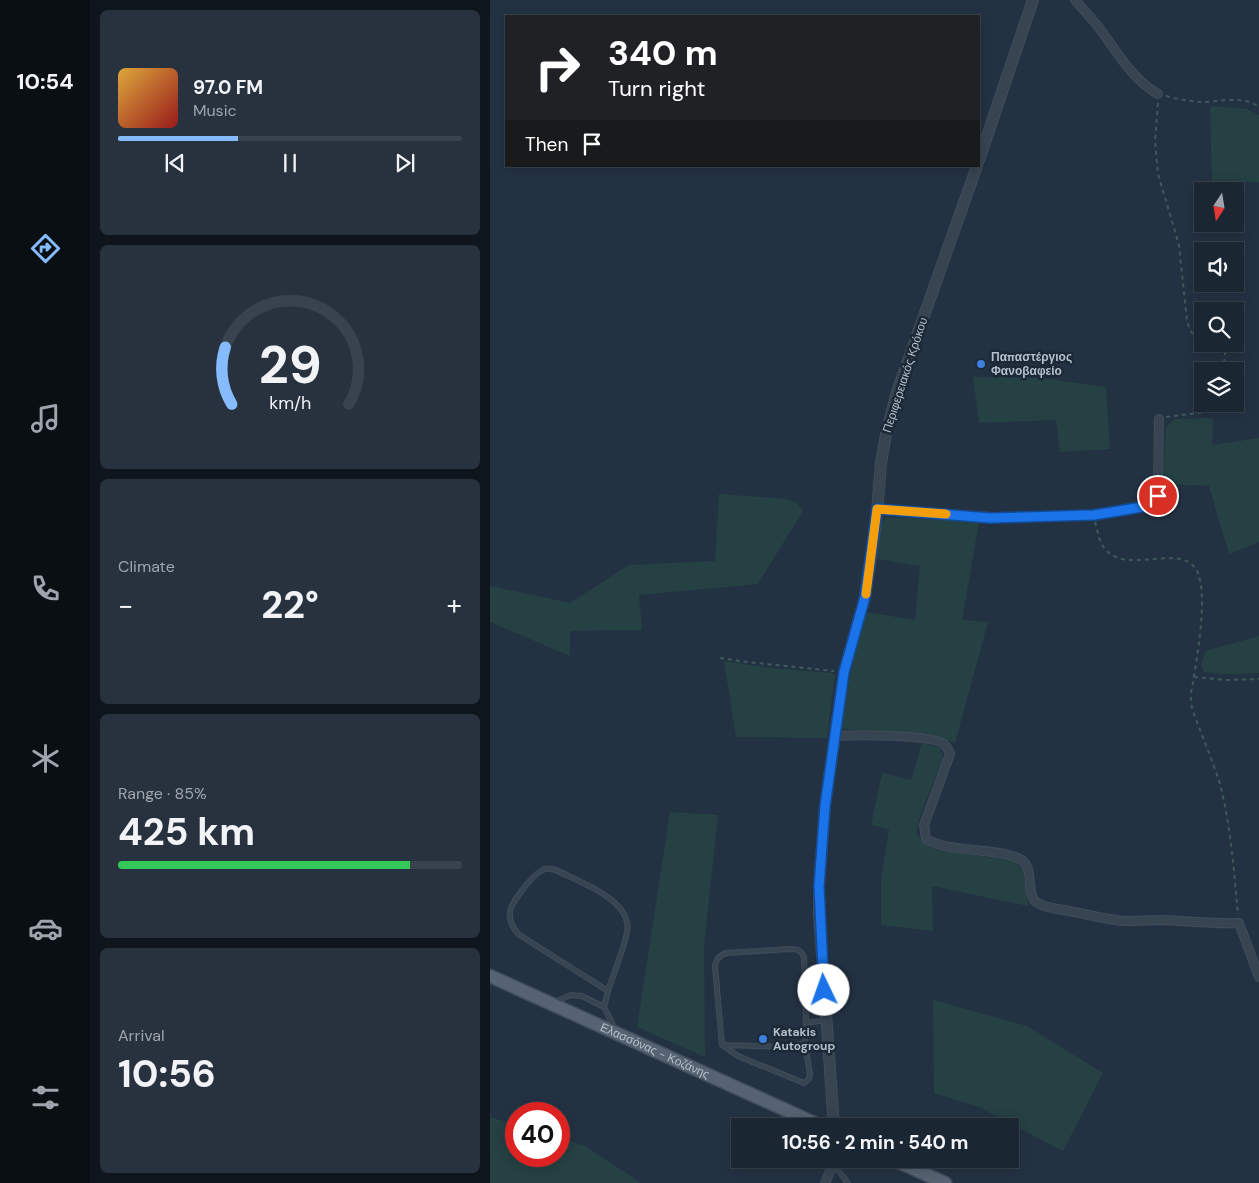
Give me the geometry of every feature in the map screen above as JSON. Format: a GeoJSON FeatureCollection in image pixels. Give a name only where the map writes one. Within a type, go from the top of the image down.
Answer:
{"type":"FeatureCollection","features":[{"type":"Feature","properties":{"kind":"main road","name":"Ελασσόνας - Κοζάνης"},"geometry":{"type":"LineString","coordinates":[[490,976],[803,1118]]}},
{"type":"Feature","properties":{"kind":"main road"},"geometry":{"type":"LineString","coordinates":[[912,1168],[945,1183]]}},
{"type":"Feature","properties":{"kind":"street"},"geometry":{"type":"LineString","coordinates":[[980,157],[1033,0]]}},
{"type":"Feature","properties":{"kind":"street"},"geometry":{"type":"LineString","coordinates":[[1075,0],[1137,78],[1158,94]]}},
{"type":"Feature","properties":{"kind":"street","name":"Περιφερειακός Κρόκου"},"geometry":{"type":"LineString","coordinates":[[833,1118],[819,886],[825,806],[844,672],[865,597],[883,452],[893,407],[976,167]]}},
{"type":"Feature","properties":{"kind":"street"},"geometry":{"type":"LineString","coordinates":[[877,509],[990,518],[1094,515],[1150,505],[1158,496],[1159,419]]}},
{"type":"Feature","properties":{"kind":"street"},"geometry":{"type":"LineString","coordinates":[[835,736],[904,737],[934,740],[943,743],[950,754],[924,825],[924,836],[926,839],[937,844],[1011,855],[1022,860],[1027,867],[1031,890],[1036,901],[1062,909],[1124,921],[1164,920],[1210,924],[1238,923],[1259,977]]}},
{"type":"Feature","properties":{"kind":"street"},"geometry":{"type":"LineString","coordinates":[[825,1183],[831,1168]]}},
{"type":"Feature","properties":{"kind":"lane"},"geometry":{"type":"LineString","coordinates":[[604,1007],[627,931],[624,911],[612,899],[556,870],[549,868],[542,870],[528,884],[513,904],[510,911],[512,926],[518,934],[608,991]]}},
{"type":"Feature","properties":{"kind":"lane"},"geometry":{"type":"LineString","coordinates":[[790,949],[796,949],[801,952],[804,957],[805,1043],[809,1079],[804,1083],[738,1056],[722,1045],[715,966],[716,960],[720,955],[790,949]]}},
{"type":"Feature","properties":{"kind":"lane"},"geometry":{"type":"LineString","coordinates":[[551,1003],[571,995],[582,996],[604,1007],[617,1034]]}},
{"type":"Feature","properties":{"kind":"lane"},"geometry":{"type":"LineString","coordinates":[[806,1023],[826,1020]]}},
{"type":"Feature","properties":{"kind":"lane"},"geometry":{"type":"LineString","coordinates":[[722,1045],[788,1047],[805,1043]]}},
{"type":"Feature","properties":{"kind":"lane"},"geometry":{"type":"LineString","coordinates":[[837,1168],[842,1178],[848,1183]]}},
{"type":"Feature","properties":{"kind":"path"},"geometry":{"type":"LineString","coordinates":[[1194,336],[1187,322],[1179,245],[1158,174],[1155,142],[1158,94],[1196,101],[1246,101],[1259,107]]}},
{"type":"Feature","properties":{"kind":"path"},"geometry":{"type":"LineString","coordinates":[[1159,419],[1206,412]]}},
{"type":"Feature","properties":{"kind":"path"},"geometry":{"type":"LineString","coordinates":[[1094,515],[1102,544],[1111,554],[1122,559],[1134,561],[1182,559],[1193,566],[1197,572],[1201,594],[1191,704],[1215,771],[1223,800],[1233,862],[1238,923]]}},
{"type":"Feature","properties":{"kind":"path"},"geometry":{"type":"LineString","coordinates":[[720,658],[844,672]]}},
{"type":"Feature","properties":{"kind":"path"},"geometry":{"type":"LineString","coordinates":[[1194,677],[1226,680],[1259,679]]}},
{"type":"Feature","properties":{"kind":"green space"},"geometry":{"type":"Polygon","coordinates":[[[1210,106],[1247,109],[1259,115],[1259,182],[1212,182],[1210,106]]]}},
{"type":"Feature","properties":{"kind":"green space"},"geometry":{"type":"Polygon","coordinates":[[[973,377],[1042,378],[1106,387],[1110,449],[1060,452],[1056,420],[979,423],[973,377]]]}},
{"type":"Feature","properties":{"kind":"green space"},"geometry":{"type":"Polygon","coordinates":[[[1213,418],[1212,445],[1259,438],[1259,542],[1229,554],[1209,486],[1163,484],[1166,427],[1175,419],[1213,418]]]}},
{"type":"Feature","properties":{"kind":"green space"},"geometry":{"type":"Polygon","coordinates":[[[719,494],[787,499],[797,503],[803,511],[758,584],[639,595],[642,630],[570,631],[570,656],[490,622],[490,586],[570,603],[629,565],[715,561],[719,494]]]}},
{"type":"Feature","properties":{"kind":"green space"},"geometry":{"type":"Polygon","coordinates":[[[886,517],[979,522],[962,620],[988,622],[955,743],[926,733],[842,729],[841,722],[856,648],[866,612],[915,620],[920,566],[877,559],[882,524],[886,517]]]}},
{"type":"Feature","properties":{"kind":"green space"},"geometry":{"type":"Polygon","coordinates":[[[1259,636],[1259,673],[1225,674],[1204,672],[1201,667],[1205,651],[1259,636]]]}},
{"type":"Feature","properties":{"kind":"green space"},"geometry":{"type":"Polygon","coordinates":[[[724,661],[835,675],[827,738],[736,737],[724,661]]]}},
{"type":"Feature","properties":{"kind":"green space"},"geometry":{"type":"Polygon","coordinates":[[[922,743],[940,748],[943,758],[924,805],[916,834],[930,847],[1015,861],[1023,870],[1028,906],[932,886],[933,931],[881,925],[881,880],[889,829],[871,825],[882,773],[911,780],[922,743]]]}},
{"type":"Feature","properties":{"kind":"green space"},"geometry":{"type":"Polygon","coordinates":[[[670,812],[718,815],[704,946],[705,1057],[637,1027],[670,812]]]}},
{"type":"Feature","properties":{"kind":"green space"},"geometry":{"type":"Polygon","coordinates":[[[933,1000],[1027,1026],[1103,1073],[1063,1151],[1019,1128],[1019,1118],[1000,1118],[979,1107],[934,1093],[933,1000]]]}},
{"type":"Feature","properties":{"kind":"green space"},"geometry":{"type":"Polygon","coordinates":[[[490,1117],[505,1122],[505,1167],[570,1167],[570,1141],[585,1146],[641,1183],[490,1183],[490,1117]]]}},
{"type":"Feature","properties":{"kind":"slow traffic"},"geometry":{"type":"LineString","coordinates":[[866,594],[877,509],[946,514]]}},
{"type":"Feature","properties":{"kind":"place","name":"Παπαστέργιος Φανοβαφείο"},"geometry":{"type":"Point","coordinates":[981,364]}},
{"type":"Feature","properties":{"kind":"place","name":"Katakis Autogroup"},"geometry":{"type":"Point","coordinates":[763,1039]}},
{"type":"Feature","properties":{"kind":"route"},"geometry":{"type":"LineString","coordinates":[[824,990],[819,886],[825,806],[844,672],[865,597],[877,509],[990,518],[1094,515],[1150,505],[1158,496]]}}]}
